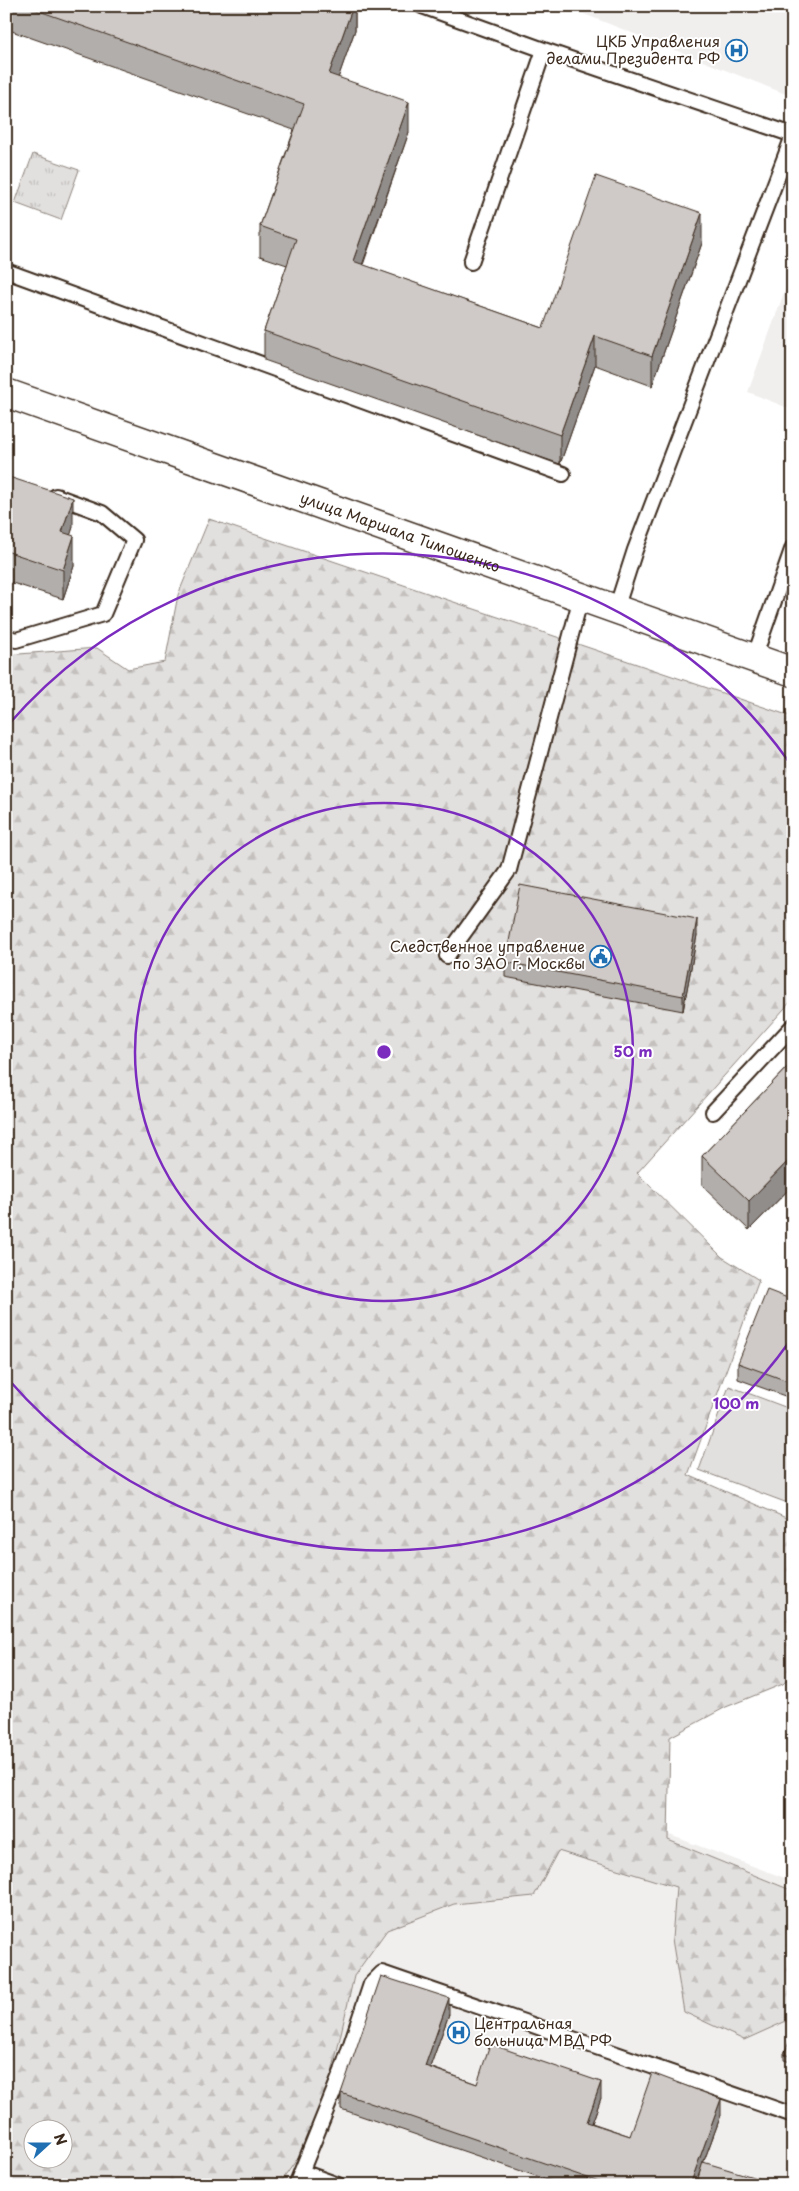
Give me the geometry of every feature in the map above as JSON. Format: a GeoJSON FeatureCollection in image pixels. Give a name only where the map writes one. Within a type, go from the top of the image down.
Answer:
{"type":"FeatureCollection","features":[{"type":"Feature","properties":{"kind":"street","name":"улица Маршала Тимошенко"},"geometry":{"type":"LineString","coordinates":[[6,393],[793,672]]}},
{"type":"Feature","properties":{"kind":"lane"},"geometry":{"type":"LineString","coordinates":[[422,6],[793,136],[635,550],[616,609]]}},
{"type":"Feature","properties":{"kind":"lane"},"geometry":{"type":"LineString","coordinates":[[471,262],[544,50]]}},
{"type":"Feature","properties":{"kind":"lane"},"geometry":{"type":"LineString","coordinates":[[6,271],[563,474]]}},
{"type":"Feature","properties":{"kind":"lane"},"geometry":{"type":"LineString","coordinates":[[6,637],[16,640],[103,614],[134,540],[102,513],[41,491]]}},
{"type":"Feature","properties":{"kind":"lane"},"geometry":{"type":"LineString","coordinates":[[754,658],[793,547]]}},
{"type":"Feature","properties":{"kind":"lane"},"geometry":{"type":"LineString","coordinates":[[447,956],[509,870],[581,597]]}},
{"type":"Feature","properties":{"kind":"lane"},"geometry":{"type":"LineString","coordinates":[[712,1112],[793,1026]]}},
{"type":"Feature","properties":{"kind":"lane"},"geometry":{"type":"LineString","coordinates":[[296,2185],[342,2071],[371,1984],[382,1973],[793,2115]]}},
{"type":"Feature","properties":{"kind":"lane"},"geometry":{"type":"LineString","coordinates":[[302,2172],[338,2185]]}},
{"type":"Feature","properties":{"kind":"shaded area","name":"ЦКБ Управления делами Президента РФ"},"geometry":{"type":"Polygon","coordinates":[[[564,6],[793,6],[793,97],[564,6]]]}},
{"type":"Feature","properties":{"kind":"shaded area"},"geometry":{"type":"Polygon","coordinates":[[[793,268],[793,410],[748,392],[793,268]]]}},
{"type":"Feature","properties":{"kind":"shaded area","name":"Центральная больница МВД РФ"},"geometry":{"type":"Polygon","coordinates":[[[258,1681],[793,1881],[793,2185],[64,2185],[258,1681]]]}},
{"type":"Feature","properties":{"kind":"green space"},"geometry":{"type":"Polygon","coordinates":[[[33,154],[79,170],[61,220],[15,203],[33,154]]]}},
{"type":"Feature","properties":{"kind":"green space"},"geometry":{"type":"Polygon","coordinates":[[[209,519],[793,717],[793,999],[637,1173],[722,1257],[759,1280],[688,1475],[793,1521],[793,1674],[783,1684],[726,1707],[670,1737],[668,1840],[793,1891],[793,2018],[744,2040],[684,2012],[672,1939],[676,1887],[558,1851],[534,1896],[454,1904],[387,1930],[354,1976],[320,2126],[279,2185],[6,2185],[6,655],[97,648],[128,669],[165,662],[178,595],[209,519]]]}},
{"type":"Feature","properties":{"kind":"green space"},"geometry":{"type":"Polygon","coordinates":[[[729,1386],[793,1410],[793,1505],[699,1470],[729,1386]]]}},
{"type":"Feature","properties":{"kind":"building"},"geometry":{"type":"Polygon","coordinates":[[[25,6],[353,6],[329,74],[409,102],[353,261],[543,328],[596,176],[702,213],[652,356],[595,336],[560,435],[264,331],[296,239],[260,226],[304,104],[25,6]]]}},
{"type":"Feature","properties":{"kind":"building"},"geometry":{"type":"Polygon","coordinates":[[[6,476],[73,498],[62,532],[74,536],[63,570],[6,551],[6,476]]]}},
{"type":"Feature","properties":{"kind":"building","name":"Следственное управление по ЗАО г. Москвы"},"geometry":{"type":"Polygon","coordinates":[[[520,885],[697,919],[683,996],[505,962],[520,885]]]}},
{"type":"Feature","properties":{"kind":"building"},"geometry":{"type":"Polygon","coordinates":[[[793,1061],[793,1156],[749,1201],[702,1156],[793,1061]]]}},
{"type":"Feature","properties":{"kind":"building"},"geometry":{"type":"Polygon","coordinates":[[[767,1290],[793,1300],[793,1383],[738,1363],[767,1290]]]}},
{"type":"Feature","properties":{"kind":"building"},"geometry":{"type":"Polygon","coordinates":[[[381,1976],[449,1998],[425,2066],[477,2084],[490,2044],[601,2082],[587,2122],[630,2136],[652,2073],[721,2099],[690,2185],[608,2185],[341,2093],[381,1976]]]}},
{"type":"Feature","properties":{"kind":"building"},"geometry":{"type":"Polygon","coordinates":[[[793,2033],[793,2057],[784,2054],[793,2033]]]}},
{"type":"Feature","properties":{"kind":"building"},"geometry":{"type":"Polygon","coordinates":[[[703,2162],[780,2185],[696,2185],[703,2162]]]}},
{"type":"Feature","properties":{"kind":"place","name":"ЦКБ Управления делами Президента РФ"},"geometry":{"type":"Point","coordinates":[736,51]}},
{"type":"Feature","properties":{"kind":"place","name":"Следственное управление по ЗАО г. Москвы"},"geometry":{"type":"Point","coordinates":[601,956]}},
{"type":"Feature","properties":{"kind":"place","name":"Центральная больница МВД РФ"},"geometry":{"type":"Point","coordinates":[458,2033]}}]}
